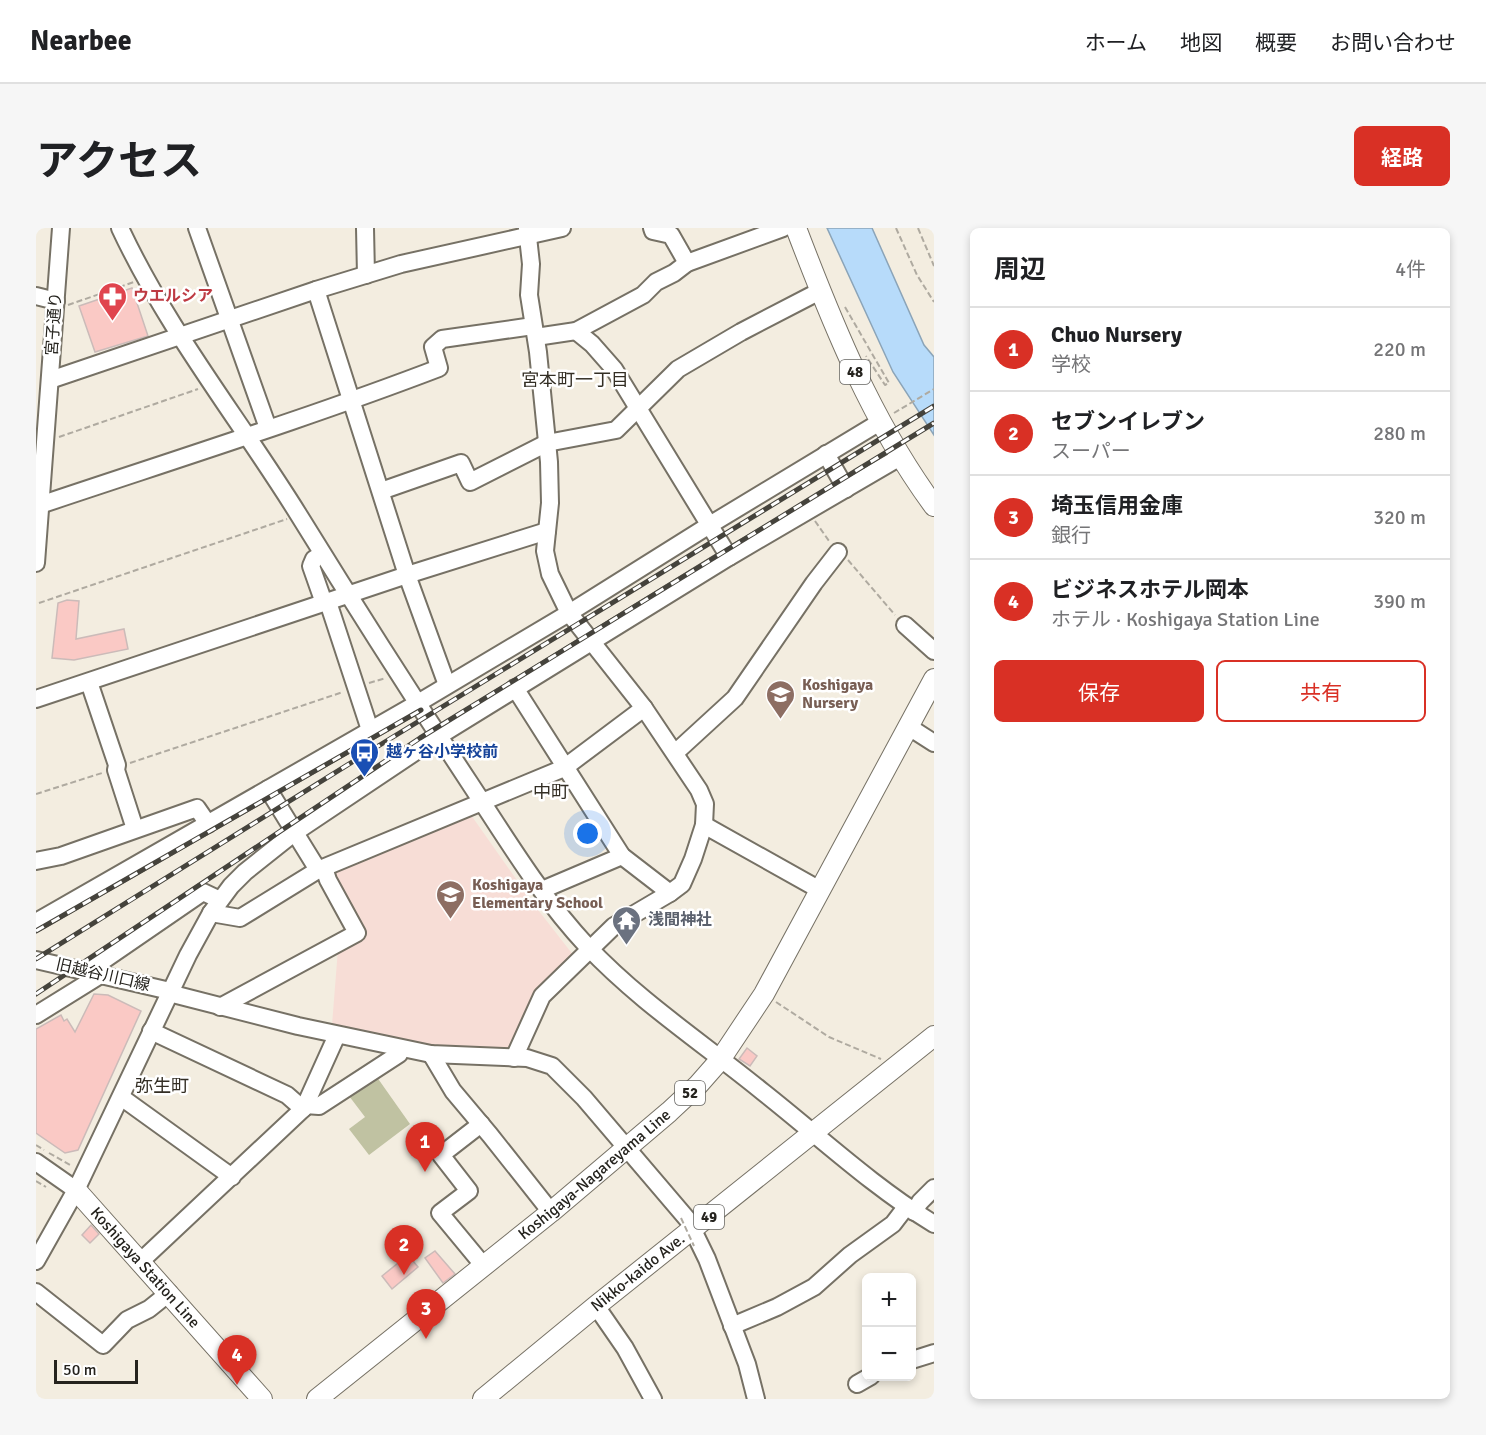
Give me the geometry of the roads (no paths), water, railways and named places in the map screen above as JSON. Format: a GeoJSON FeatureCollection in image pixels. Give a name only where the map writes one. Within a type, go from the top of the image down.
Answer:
{"type":"FeatureCollection","features":[{"type":"Feature","properties":{"kind":"main road","name":"48"},"geometry":{"type":"LineString","coordinates":[[796,228],[847,356],[886,418],[900,457],[934,506]]}},
{"type":"Feature","properties":{"kind":"main road","name":"Koshigaya-Nagareyama Line"},"geometry":{"type":"LineString","coordinates":[[317,1399],[628,1148],[690,1092],[720,1060],[764,994],[934,679]]}},
{"type":"Feature","properties":{"kind":"main road","name":"Nikko-kaido Ave."},"geometry":{"type":"LineString","coordinates":[[483,1399],[934,1036]]}},
{"type":"Feature","properties":{"kind":"main road","name":"Koshigaya Station Line"},"geometry":{"type":"LineString","coordinates":[[76,1190],[262,1399]]}},
{"type":"Feature","properties":{"kind":"street","name":"宮子通り"},"geometry":{"type":"LineString","coordinates":[[36,563],[38,504],[61,228]]}},
{"type":"Feature","properties":{"kind":"street"},"geometry":{"type":"LineString","coordinates":[[120,228],[142,272],[181,335],[439,736],[557,911],[589,948],[638,996],[764,1092],[866,1178],[934,1224]]}},
{"type":"Feature","properties":{"kind":"street"},"geometry":{"type":"LineString","coordinates":[[197,228],[268,428]]}},
{"type":"Feature","properties":{"kind":"street"},"geometry":{"type":"LineString","coordinates":[[365,228],[366,275]]}},
{"type":"Feature","properties":{"kind":"street"},"geometry":{"type":"LineString","coordinates":[[50,380],[316,290],[401,264],[528,231],[562,228]]}},
{"type":"Feature","properties":{"kind":"street"},"geometry":{"type":"LineString","coordinates":[[652,228],[653,231],[671,235],[687,263]]}},
{"type":"Feature","properties":{"kind":"street"},"geometry":{"type":"LineString","coordinates":[[38,504],[352,401],[439,368],[433,347],[442,339],[534,331],[576,331],[643,295],[656,282],[687,263],[783,228]]}},
{"type":"Feature","properties":{"kind":"street"},"geometry":{"type":"LineString","coordinates":[[514,1058],[542,996],[614,926],[682,884],[704,825],[705,804],[699,790],[644,708],[569,613],[550,574],[545,551],[550,503],[547,443],[529,295],[531,264],[528,231]]}},
{"type":"Feature","properties":{"kind":"street"},"geometry":{"type":"LineString","coordinates":[[316,290],[407,575],[447,685]]}},
{"type":"Feature","properties":{"kind":"street"},"geometry":{"type":"LineString","coordinates":[[381,491],[461,463],[470,482],[547,443],[616,430],[678,369],[741,332],[820,291]]}},
{"type":"Feature","properties":{"kind":"street"},"geometry":{"type":"LineString","coordinates":[[36,296],[55,305]]}},
{"type":"Feature","properties":{"kind":"street"},"geometry":{"type":"LineString","coordinates":[[576,331],[592,344],[614,369],[729,557]]}},
{"type":"Feature","properties":{"kind":"street"},"geometry":{"type":"LineString","coordinates":[[36,922],[418,703],[886,418]]}},
{"type":"Feature","properties":{"kind":"street"},"geometry":{"type":"LineString","coordinates":[[826,454],[846,489]]}},
{"type":"Feature","properties":{"kind":"street"},"geometry":{"type":"LineString","coordinates":[[36,1261],[76,1190],[122,1097],[169,992],[216,907],[245,872],[294,833],[439,736],[729,557],[900,457]]}},
{"type":"Feature","properties":{"kind":"street"},"geometry":{"type":"LineString","coordinates":[[36,699],[407,575],[547,531]]}},
{"type":"Feature","properties":{"kind":"street"},"geometry":{"type":"LineString","coordinates":[[675,753],[735,699],[814,583],[838,552]]}},
{"type":"Feature","properties":{"kind":"street"},"geometry":{"type":"LineString","coordinates":[[322,554],[314,559],[311,566],[370,730]]}},
{"type":"Feature","properties":{"kind":"street"},"geometry":{"type":"LineString","coordinates":[[905,625],[934,651]]}},
{"type":"Feature","properties":{"kind":"street"},"geometry":{"type":"LineString","coordinates":[[89,682],[117,765],[135,829]]}},
{"type":"Feature","properties":{"kind":"street"},"geometry":{"type":"LineString","coordinates":[[515,688],[622,856],[670,893]]}},
{"type":"Feature","properties":{"kind":"street"},"geometry":{"type":"LineString","coordinates":[[36,1015],[203,892],[216,907],[240,918],[321,869],[564,768],[644,708]]}},
{"type":"Feature","properties":{"kind":"street"},"geometry":{"type":"LineString","coordinates":[[909,727],[934,743]]}},
{"type":"Feature","properties":{"kind":"street"},"geometry":{"type":"LineString","coordinates":[[220,1007],[357,933],[328,880],[294,833],[268,789]]}},
{"type":"Feature","properties":{"kind":"street"},"geometry":{"type":"LineString","coordinates":[[36,861],[61,856],[197,808],[207,824]]}},
{"type":"Feature","properties":{"kind":"street"},"geometry":{"type":"LineString","coordinates":[[704,825],[820,890]]}},
{"type":"Feature","properties":{"kind":"street"},"geometry":{"type":"LineString","coordinates":[[542,890],[622,856]]}},
{"type":"Feature","properties":{"kind":"street","name":"旧越谷川口線"},"geometry":{"type":"LineString","coordinates":[[36,960],[95,973],[220,1007],[399,1048],[431,1054],[527,1058],[552,1066],[584,1098],[688,1220],[689,1231],[707,1259],[747,1364],[756,1399]]}},
{"type":"Feature","properties":{"kind":"street"},"geometry":{"type":"LineString","coordinates":[[151,1031],[287,1095],[304,1107],[320,1106],[399,1054],[399,1048]]}},
{"type":"Feature","properties":{"kind":"street"},"geometry":{"type":"LineString","coordinates":[[141,1261],[304,1107],[337,1035]]}},
{"type":"Feature","properties":{"kind":"street"},"geometry":{"type":"LineString","coordinates":[[431,1054],[453,1091],[551,1212]]}},
{"type":"Feature","properties":{"kind":"street"},"geometry":{"type":"LineString","coordinates":[[122,1097],[232,1177]]}},
{"type":"Feature","properties":{"kind":"street"},"geometry":{"type":"LineString","coordinates":[[481,1124],[441,1155],[469,1191],[440,1213],[483,1265]]}},
{"type":"Feature","properties":{"kind":"street"},"geometry":{"type":"LineString","coordinates":[[36,1162],[76,1190]]}},
{"type":"Feature","properties":{"kind":"street"},"geometry":{"type":"LineString","coordinates":[[732,1326],[777,1307],[814,1287],[850,1255],[920,1202],[934,1188]]}},
{"type":"Feature","properties":{"kind":"street"},"geometry":{"type":"LineString","coordinates":[[36,1292],[103,1345],[127,1320],[149,1309],[170,1293]]}},
{"type":"Feature","properties":{"kind":"street"},"geometry":{"type":"LineString","coordinates":[[596,1306],[625,1348],[653,1399]]}},
{"type":"Feature","properties":{"kind":"street"},"geometry":{"type":"LineString","coordinates":[[916,1359],[934,1353]]}},
{"type":"Feature","properties":{"kind":"water"},"geometry":{"type":"Polygon","coordinates":[[[827,228],[872,228],[924,345],[934,357],[934,435],[893,372],[827,228]]]}},
{"type":"Feature","properties":{"kind":"railway"},"geometry":{"type":"LineString","coordinates":[[36,959],[357,759],[934,406]]}},
{"type":"Feature","properties":{"kind":"railway"},"geometry":{"type":"LineString","coordinates":[[36,994],[420,738],[934,423]]}},
{"type":"Feature","properties":{"kind":"railway"},"geometry":{"type":"LineString","coordinates":[[36,931],[421,710]]}},
{"type":"Feature","properties":{"kind":"place","name":"ウエルシア"},"geometry":{"type":"Point","coordinates":[112,322]}},
{"type":"Feature","properties":{"kind":"place","name":"Koshigaya Nursery"},"geometry":{"type":"Point","coordinates":[781,720]}},
{"type":"Feature","properties":{"kind":"place","name":"越ヶ谷小学校前"},"geometry":{"type":"Point","coordinates":[365,778]}},
{"type":"Feature","properties":{"kind":"place","name":"Koshigaya Elementary School"},"geometry":{"type":"Point","coordinates":[451,920]}},
{"type":"Feature","properties":{"kind":"place","name":"浅間神社"},"geometry":{"type":"Point","coordinates":[627,946]}},
{"type":"Feature","properties":{"kind":"place","name":"Chuo Nursery"},"geometry":{"type":"Point","coordinates":[425,1172]}},
{"type":"Feature","properties":{"kind":"place","name":"セブンイレブン"},"geometry":{"type":"Point","coordinates":[404,1275]}},
{"type":"Feature","properties":{"kind":"place","name":"埼玉信用金庫"},"geometry":{"type":"Point","coordinates":[426,1339]}},
{"type":"Feature","properties":{"kind":"place","name":"ビジネスホテル岡本"},"geometry":{"type":"Point","coordinates":[237,1385]}},
{"type":"Feature","properties":{"kind":"district","name":"宮本町一丁目"},"geometry":{"type":"Point","coordinates":[575,380]}},
{"type":"Feature","properties":{"kind":"district","name":"中町"},"geometry":{"type":"Point","coordinates":[551,792]}},
{"type":"Feature","properties":{"kind":"district","name":"弥生町"},"geometry":{"type":"Point","coordinates":[162,1086]}}]}
